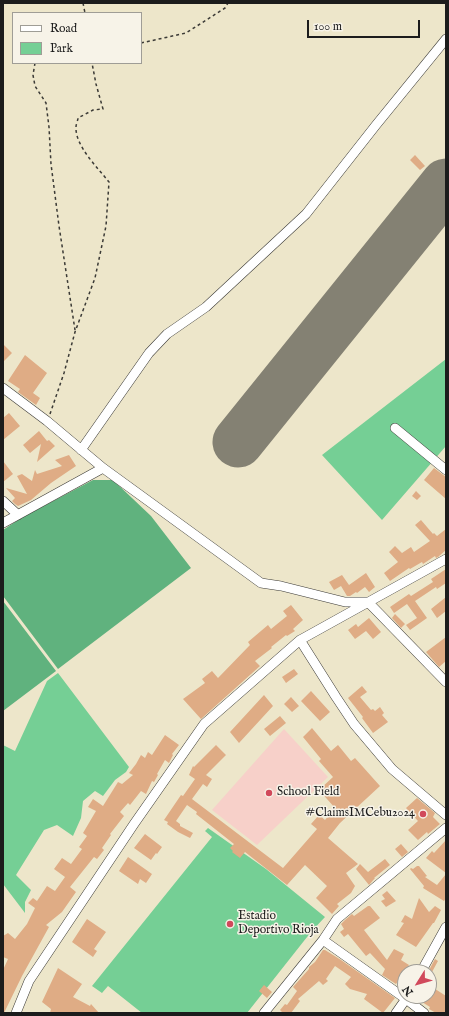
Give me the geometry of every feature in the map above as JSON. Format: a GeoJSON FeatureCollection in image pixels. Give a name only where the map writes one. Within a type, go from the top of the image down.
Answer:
{"type":"FeatureCollection","features":[{"type":"Feature","properties":{"kind":"street"},"geometry":{"type":"LineString","coordinates":[[81,450],[149,353],[167,334],[206,307],[306,214],[446,39]]}},
{"type":"Feature","properties":{"kind":"street"},"geometry":{"type":"LineString","coordinates":[[3,388],[47,421],[103,468],[261,583],[281,586],[345,602],[368,602],[446,682]]}},
{"type":"Feature","properties":{"kind":"street"},"geometry":{"type":"LineString","coordinates":[[395,428],[446,470]]}},
{"type":"Feature","properties":{"kind":"street"},"geometry":{"type":"LineString","coordinates":[[3,523],[103,468]]}},
{"type":"Feature","properties":{"kind":"street"},"geometry":{"type":"LineString","coordinates":[[3,501],[18,515]]}},
{"type":"Feature","properties":{"kind":"street"},"geometry":{"type":"LineString","coordinates":[[16,1013],[29,981],[134,824],[204,724],[300,640],[446,559]]}},
{"type":"Feature","properties":{"kind":"street"},"geometry":{"type":"LineString","coordinates":[[300,640],[354,724],[392,769],[446,816]]}},
{"type":"Feature","properties":{"kind":"street"},"geometry":{"type":"LineString","coordinates":[[264,1013],[323,940],[337,919],[446,828]]}},
{"type":"Feature","properties":{"kind":"street"},"geometry":{"type":"LineString","coordinates":[[425,964],[446,927]]}},
{"type":"Feature","properties":{"kind":"street"},"geometry":{"type":"LineString","coordinates":[[323,940],[397,990]]}},
{"type":"Feature","properties":{"kind":"street"},"geometry":{"type":"LineString","coordinates":[[396,1013],[402,1004]]}},
{"type":"Feature","properties":{"kind":"street"},"geometry":{"type":"LineString","coordinates":[[414,1004],[424,1013]]}},
{"type":"Feature","properties":{"kind":"path"},"geometry":{"type":"LineString","coordinates":[[142,43],[186,33],[225,8],[228,3]]}},
{"type":"Feature","properties":{"kind":"path"},"geometry":{"type":"LineString","coordinates":[[35,64],[33,75],[35,86],[46,103],[59,226],[75,332]]}},
{"type":"Feature","properties":{"kind":"path"},"geometry":{"type":"LineString","coordinates":[[47,421],[64,373],[75,332],[95,278],[106,226],[109,182],[80,144],[76,127],[78,118],[93,110],[103,109],[92,64]]}},
{"type":"Feature","properties":{"kind":"shaded area","name":"School Field"},"geometry":{"type":"Polygon","coordinates":[[[284,729],[328,777],[257,845],[212,810],[284,729]]]}},
{"type":"Feature","properties":{"kind":"green space"},"geometry":{"type":"Polygon","coordinates":[[[446,359],[446,446],[382,520],[322,455],[446,359]]]}},
{"type":"Feature","properties":{"kind":"green space"},"geometry":{"type":"Polygon","coordinates":[[[93,480],[113,480],[151,516],[191,568],[58,669],[3,596],[3,530],[21,518],[93,480]]]}},
{"type":"Feature","properties":{"kind":"green space"},"geometry":{"type":"Polygon","coordinates":[[[3,601],[56,671],[3,711],[3,601]]]}},
{"type":"Feature","properties":{"kind":"green space"},"geometry":{"type":"Polygon","coordinates":[[[58,673],[129,767],[126,772],[115,780],[103,796],[95,791],[83,801],[81,818],[73,836],[57,825],[44,830],[16,875],[31,890],[25,902],[25,913],[3,884],[3,745],[15,751],[47,681],[58,673]]]}},
{"type":"Feature","properties":{"kind":"green space","name":"Estadio Deportivo Rioja"},"geometry":{"type":"Polygon","coordinates":[[[208,828],[266,869],[325,917],[311,932],[247,1013],[142,1013],[108,986],[102,993],[92,986],[212,837],[205,831],[208,828]]]}},
{"type":"Feature","properties":{"kind":"building"},"geometry":{"type":"Polygon","coordinates":[[[415,155],[425,166],[420,170],[410,160],[415,155]]]}},
{"type":"Feature","properties":{"kind":"building"},"geometry":{"type":"Polygon","coordinates":[[[3,344],[12,353],[3,362],[3,344]]]}},
{"type":"Feature","properties":{"kind":"building"},"geometry":{"type":"Polygon","coordinates":[[[25,355],[47,373],[33,393],[40,398],[36,405],[18,392],[20,389],[8,381],[25,355]]]}},
{"type":"Feature","properties":{"kind":"building"},"geometry":{"type":"Polygon","coordinates":[[[9,413],[20,426],[3,440],[3,418],[9,413]]]}},
{"type":"Feature","properties":{"kind":"building"},"geometry":{"type":"Polygon","coordinates":[[[39,431],[47,441],[49,440],[55,446],[37,462],[41,444],[30,453],[23,445],[39,431]]]}},
{"type":"Feature","properties":{"kind":"building"},"geometry":{"type":"Polygon","coordinates":[[[69,455],[76,466],[51,483],[31,500],[18,506],[12,501],[15,498],[6,488],[27,494],[17,476],[22,474],[32,481],[35,470],[37,474],[62,466],[55,460],[69,455]]]}},
{"type":"Feature","properties":{"kind":"building"},"geometry":{"type":"Polygon","coordinates":[[[3,461],[13,474],[3,482],[3,461]]]}},
{"type":"Feature","properties":{"kind":"building"},"geometry":{"type":"Polygon","coordinates":[[[434,468],[446,477],[446,499],[424,480],[434,468]]]}},
{"type":"Feature","properties":{"kind":"building"},"geometry":{"type":"Polygon","coordinates":[[[416,491],[421,496],[417,500],[412,496],[416,491]]]}},
{"type":"Feature","properties":{"kind":"building"},"geometry":{"type":"Polygon","coordinates":[[[421,520],[433,534],[434,533],[437,536],[446,529],[446,550],[438,557],[436,558],[435,556],[423,564],[422,562],[410,569],[409,568],[390,581],[384,573],[398,562],[389,552],[395,546],[402,553],[411,547],[414,552],[430,541],[415,525],[421,520]]]}},
{"type":"Feature","properties":{"kind":"building"},"geometry":{"type":"Polygon","coordinates":[[[446,569],[446,583],[437,589],[436,587],[415,601],[427,618],[410,630],[406,625],[417,618],[407,604],[394,613],[390,607],[409,594],[411,596],[433,582],[431,579],[446,569]]]}},
{"type":"Feature","properties":{"kind":"building"},"geometry":{"type":"Polygon","coordinates":[[[366,573],[375,587],[369,592],[365,587],[357,593],[356,592],[350,596],[347,596],[341,586],[334,590],[329,582],[342,575],[349,585],[366,573]]]}},
{"type":"Feature","properties":{"kind":"building"},"geometry":{"type":"Polygon","coordinates":[[[446,597],[446,611],[437,618],[431,609],[446,597]]]}},
{"type":"Feature","properties":{"kind":"building"},"geometry":{"type":"Polygon","coordinates":[[[291,605],[303,620],[293,629],[295,631],[287,636],[286,635],[255,661],[260,666],[201,719],[183,699],[205,683],[202,679],[212,671],[218,678],[250,645],[248,642],[268,625],[271,629],[287,616],[283,611],[291,605]]]}},
{"type":"Feature","properties":{"kind":"building"},"geometry":{"type":"Polygon","coordinates":[[[395,614],[405,624],[401,628],[392,618],[395,614]]]}},
{"type":"Feature","properties":{"kind":"building"},"geometry":{"type":"Polygon","coordinates":[[[369,618],[381,632],[373,639],[366,631],[355,639],[348,630],[356,624],[358,627],[369,618]]]}},
{"type":"Feature","properties":{"kind":"building"},"geometry":{"type":"Polygon","coordinates":[[[446,637],[446,661],[439,667],[426,652],[446,637]]]}},
{"type":"Feature","properties":{"kind":"building"},"geometry":{"type":"Polygon","coordinates":[[[294,669],[298,674],[286,683],[282,677],[294,669]]]}},
{"type":"Feature","properties":{"kind":"building"},"geometry":{"type":"Polygon","coordinates":[[[362,686],[367,692],[360,697],[371,710],[373,709],[375,711],[380,707],[384,713],[382,715],[388,722],[373,733],[348,698],[362,686]]]}},
{"type":"Feature","properties":{"kind":"building"},"geometry":{"type":"Polygon","coordinates":[[[311,691],[330,712],[320,721],[301,701],[311,691]]]}},
{"type":"Feature","properties":{"kind":"building"},"geometry":{"type":"Polygon","coordinates":[[[264,695],[273,706],[239,743],[230,732],[264,695]]]}},
{"type":"Feature","properties":{"kind":"building"},"geometry":{"type":"Polygon","coordinates":[[[291,697],[299,706],[292,712],[284,704],[291,697]]]}},
{"type":"Feature","properties":{"kind":"building"},"geometry":{"type":"Polygon","coordinates":[[[280,716],[286,723],[270,736],[264,729],[280,716]]]}},
{"type":"Feature","properties":{"kind":"building"},"geometry":{"type":"Polygon","coordinates":[[[312,728],[331,751],[338,745],[351,761],[355,758],[380,786],[340,823],[328,838],[358,864],[346,873],[355,886],[351,893],[337,904],[339,906],[332,914],[316,898],[327,886],[305,865],[287,885],[245,852],[240,858],[232,852],[233,851],[230,848],[234,844],[187,805],[176,821],[180,824],[180,826],[193,833],[190,838],[178,832],[164,820],[181,795],[183,796],[195,779],[189,775],[193,766],[194,767],[216,745],[226,755],[206,775],[212,779],[207,787],[203,784],[192,799],[283,868],[317,829],[311,824],[319,815],[325,820],[335,808],[319,790],[333,777],[319,761],[321,759],[303,737],[312,728]]]}},
{"type":"Feature","properties":{"kind":"building"},"geometry":{"type":"Polygon","coordinates":[[[165,735],[179,745],[172,754],[173,755],[169,763],[165,760],[157,774],[158,775],[154,782],[152,781],[146,794],[141,791],[130,805],[128,803],[120,812],[124,816],[110,834],[111,835],[102,848],[104,850],[97,859],[94,857],[70,887],[76,892],[62,912],[46,925],[49,927],[3,1013],[3,970],[8,959],[3,957],[3,936],[8,933],[15,939],[27,924],[35,908],[28,903],[33,898],[37,901],[47,886],[55,891],[65,877],[54,869],[62,858],[71,864],[82,849],[79,847],[87,836],[83,833],[96,811],[88,807],[93,799],[103,806],[118,782],[122,784],[133,775],[129,773],[141,755],[145,758],[148,752],[152,755],[165,735]]]}},
{"type":"Feature","properties":{"kind":"building","name":"#ClaimsIMCebu2024"},"geometry":{"type":"Polygon","coordinates":[[[417,798],[435,813],[433,817],[440,824],[418,840],[408,830],[418,821],[406,808],[417,798]]]}},
{"type":"Feature","properties":{"kind":"building"},"geometry":{"type":"Polygon","coordinates":[[[145,834],[162,847],[151,860],[134,848],[145,834]]]}},
{"type":"Feature","properties":{"kind":"building"},"geometry":{"type":"Polygon","coordinates":[[[446,840],[446,873],[426,858],[432,851],[434,853],[446,840]]]}},
{"type":"Feature","properties":{"kind":"building"},"geometry":{"type":"Polygon","coordinates":[[[401,844],[408,852],[402,857],[395,849],[401,844]]]}},
{"type":"Feature","properties":{"kind":"building"},"geometry":{"type":"Polygon","coordinates":[[[128,857],[152,874],[146,883],[140,879],[138,884],[119,871],[128,857]]]}},
{"type":"Feature","properties":{"kind":"building"},"geometry":{"type":"Polygon","coordinates":[[[385,859],[390,865],[374,878],[369,885],[356,869],[360,864],[368,872],[385,859]]]}},
{"type":"Feature","properties":{"kind":"building"},"geometry":{"type":"Polygon","coordinates":[[[419,866],[427,876],[425,877],[437,885],[446,874],[446,898],[444,901],[423,888],[424,886],[410,869],[419,866]]]}},
{"type":"Feature","properties":{"kind":"building"},"geometry":{"type":"Polygon","coordinates":[[[387,891],[396,901],[386,907],[381,901],[385,899],[382,895],[387,891]]]}},
{"type":"Feature","properties":{"kind":"building"},"geometry":{"type":"Polygon","coordinates":[[[419,898],[429,912],[435,906],[441,910],[434,923],[416,947],[396,935],[404,923],[401,922],[405,915],[412,919],[419,898]]]}},
{"type":"Feature","properties":{"kind":"building"},"geometry":{"type":"Polygon","coordinates":[[[370,906],[380,918],[364,930],[387,960],[394,949],[404,954],[401,960],[407,964],[397,964],[396,984],[382,975],[385,969],[370,953],[366,956],[348,934],[344,937],[340,932],[344,929],[341,924],[352,914],[354,916],[370,906]]]}},
{"type":"Feature","properties":{"kind":"building"},"geometry":{"type":"Polygon","coordinates":[[[87,919],[106,932],[94,949],[97,951],[93,957],[72,942],[87,919]]]}},
{"type":"Feature","properties":{"kind":"building"},"geometry":{"type":"Polygon","coordinates":[[[323,950],[341,960],[395,998],[383,1013],[364,999],[367,994],[350,989],[345,984],[351,977],[335,966],[326,979],[328,981],[323,985],[319,981],[298,999],[300,1001],[291,1013],[283,1013],[280,1010],[285,1004],[287,1005],[297,991],[293,987],[309,969],[309,967],[315,962],[323,950]]]}},
{"type":"Feature","properties":{"kind":"building"},"geometry":{"type":"Polygon","coordinates":[[[435,959],[438,961],[436,964],[432,964],[435,959]]]}},
{"type":"Feature","properties":{"kind":"building"},"geometry":{"type":"Polygon","coordinates":[[[58,968],[82,984],[73,997],[90,1006],[91,1004],[99,1013],[50,1013],[51,1009],[42,1002],[58,968]]]}},
{"type":"Feature","properties":{"kind":"building"},"geometry":{"type":"Polygon","coordinates":[[[264,985],[272,992],[267,998],[259,991],[264,985]]]}},
{"type":"Feature","properties":{"kind":"building"},"geometry":{"type":"Polygon","coordinates":[[[437,990],[446,996],[446,1013],[436,1013],[429,1009],[430,1007],[425,1004],[437,1004],[437,990]]]}},
{"type":"Feature","properties":{"kind":"runway"},"geometry":{"type":"LineString","coordinates":[[238,442],[446,184]]}},
{"type":"Feature","properties":{"kind":"place","name":"School Field"},"geometry":{"type":"Point","coordinates":[269,793]}},
{"type":"Feature","properties":{"kind":"place","name":"#ClaimsIMCebu2024"},"geometry":{"type":"Point","coordinates":[423,814]}},
{"type":"Feature","properties":{"kind":"place","name":"Estadio Deportivo Rioja"},"geometry":{"type":"Point","coordinates":[230,924]}}]}
